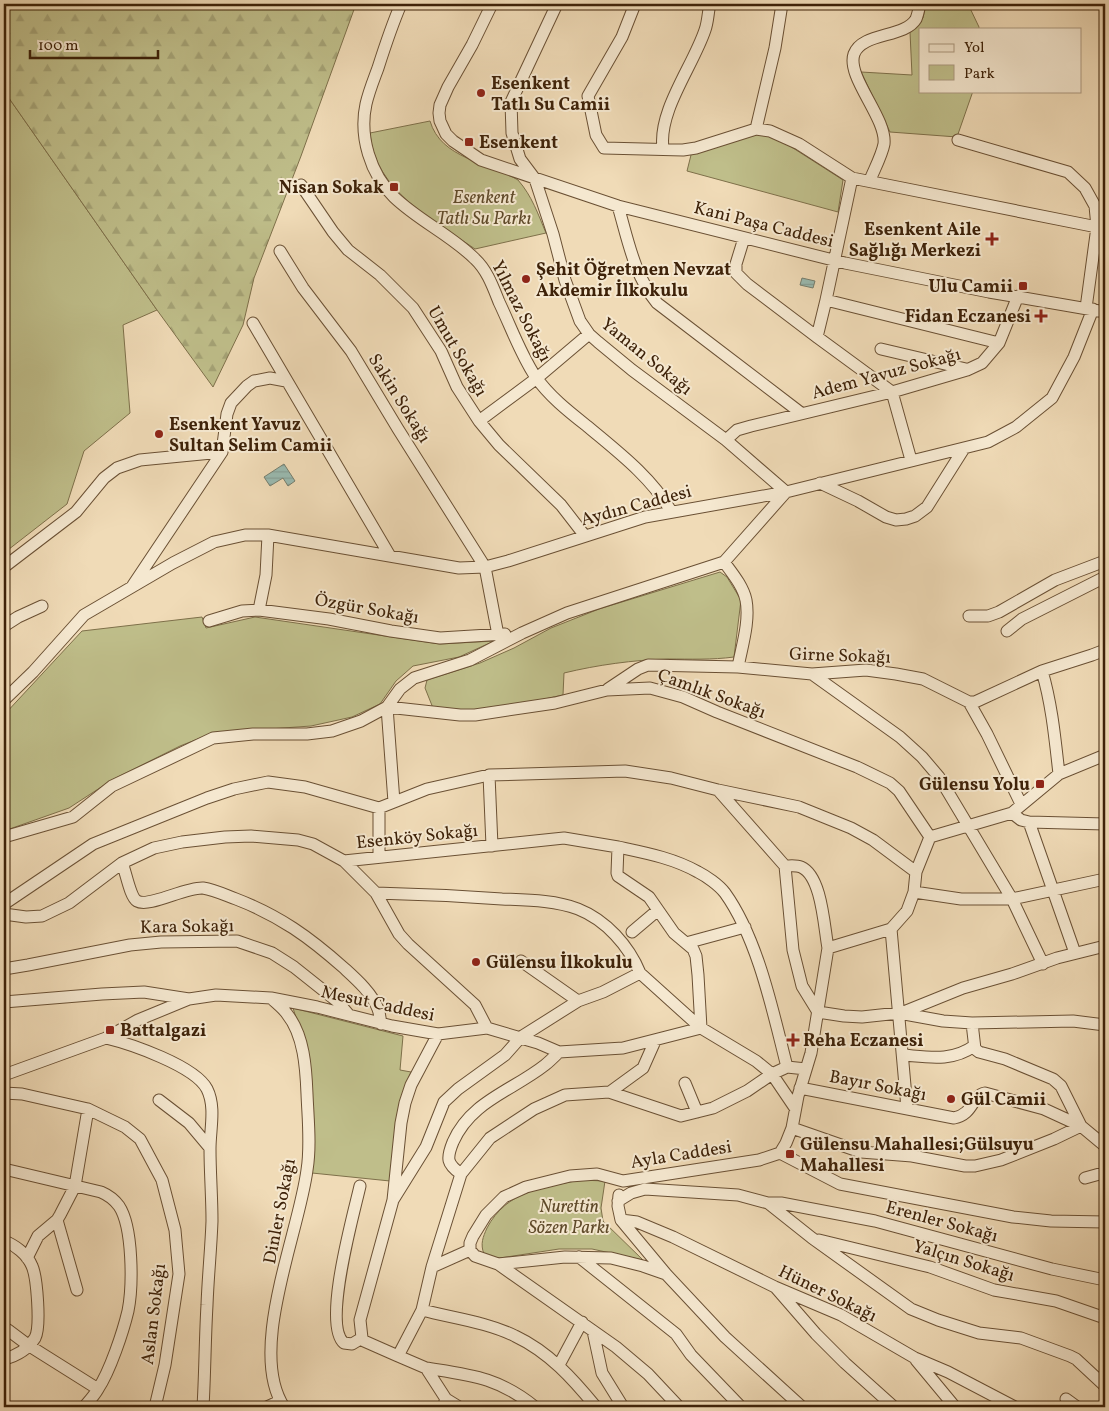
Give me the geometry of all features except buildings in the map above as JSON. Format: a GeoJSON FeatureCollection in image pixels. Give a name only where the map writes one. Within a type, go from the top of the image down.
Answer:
{"type":"FeatureCollection","features":[{"type":"Feature","properties":{"kind":"street","name":"Yılmaz Sokağı"},"geometry":{"type":"LineString","coordinates":[[401,4],[389,32],[366,104],[364,129],[366,146],[372,164],[394,197],[415,215],[437,229],[470,255],[480,265],[488,276],[519,348],[537,378],[566,410],[620,453],[651,483],[661,494],[671,512]]}},
{"type":"Feature","properties":{"kind":"street"},"geometry":{"type":"LineString","coordinates":[[492,4],[440,104],[440,121],[446,134],[453,141],[481,160],[535,179]]}},
{"type":"Feature","properties":{"kind":"street","name":"Yaman Sokağı"},"geometry":{"type":"LineString","coordinates":[[558,4],[511,102],[512,133],[520,159],[535,179],[553,234],[565,280],[580,321],[589,334],[632,370],[726,440],[786,492]]}},
{"type":"Feature","properties":{"kind":"street"},"geometry":{"type":"LineString","coordinates":[[635,4],[622,37],[588,96],[596,135],[604,148],[683,150],[696,148],[756,129],[770,131],[799,144],[852,178],[1101,226]]}},
{"type":"Feature","properties":{"kind":"street"},"geometry":{"type":"LineString","coordinates":[[663,148],[661,139],[665,119],[706,29],[710,4]]}},
{"type":"Feature","properties":{"kind":"street"},"geometry":{"type":"LineString","coordinates":[[756,129],[775,48],[782,4]]}},
{"type":"Feature","properties":{"kind":"street"},"geometry":{"type":"LineString","coordinates":[[870,180],[884,144],[881,128],[853,66],[854,54],[860,44],[906,27],[916,20],[920,4]]}},
{"type":"Feature","properties":{"kind":"street","name":"Aydın Caddesi"},"geometry":{"type":"LineString","coordinates":[[4,700],[84,615],[214,542],[245,534],[268,535],[459,568],[485,567],[508,562],[637,520],[671,512],[786,492],[911,460],[963,450],[988,442],[1016,427],[1052,398],[1074,357],[1090,308],[1101,226],[1095,206],[1085,188],[1068,172],[958,140]]}},
{"type":"Feature","properties":{"kind":"street"},"geometry":{"type":"LineString","coordinates":[[817,337],[852,178]]}},
{"type":"Feature","properties":{"kind":"street","name":"Kani Paşa Caddesi"},"geometry":{"type":"LineString","coordinates":[[535,179],[618,206],[834,260],[1105,312]]}},
{"type":"Feature","properties":{"kind":"street","name":"Umut Sokağı"},"geometry":{"type":"LineString","coordinates":[[301,184],[333,232],[348,250],[380,275],[413,308],[441,351],[457,387],[479,421],[499,445],[561,506],[585,536]]}},
{"type":"Feature","properties":{"kind":"street"},"geometry":{"type":"LineString","coordinates":[[618,206],[635,266],[642,282],[657,303],[801,413]]}},
{"type":"Feature","properties":{"kind":"street"},"geometry":{"type":"LineString","coordinates":[[744,238],[736,264],[736,273],[747,284],[892,392],[911,460]]}},
{"type":"Feature","properties":{"kind":"street","name":"Sakin Sokağı"},"geometry":{"type":"LineString","coordinates":[[280,250],[303,288],[351,350],[398,429],[485,567]]}},
{"type":"Feature","properties":{"kind":"street","name":"Adem Yavuz Sokağı"},"geometry":{"type":"LineString","coordinates":[[726,440],[737,430],[892,392],[967,370],[982,363],[999,343],[1018,296]]}},
{"type":"Feature","properties":{"kind":"street"},"geometry":{"type":"LineString","coordinates":[[826,300],[999,343]]}},
{"type":"Feature","properties":{"kind":"street"},"geometry":{"type":"LineString","coordinates":[[253,323],[390,556]]}},
{"type":"Feature","properties":{"kind":"street"},"geometry":{"type":"LineString","coordinates":[[479,421],[537,378],[589,334]]}},
{"type":"Feature","properties":{"kind":"street"},"geometry":{"type":"LineString","coordinates":[[881,349],[967,370]]}},
{"type":"Feature","properties":{"kind":"street"},"geometry":{"type":"LineString","coordinates":[[130,589],[222,452],[227,414],[231,403],[247,386],[261,379],[270,378],[286,382]]}},
{"type":"Feature","properties":{"kind":"street"},"geometry":{"type":"LineString","coordinates":[[820,483],[886,517],[896,520],[906,519],[927,507],[963,450]]}},
{"type":"Feature","properties":{"kind":"street"},"geometry":{"type":"LineString","coordinates":[[4,567],[76,512],[104,478],[117,468],[140,460],[222,452]]}},
{"type":"Feature","properties":{"kind":"street"},"geometry":{"type":"LineString","coordinates":[[4,837],[73,817],[112,786],[213,738],[253,734],[307,734],[332,731],[361,721],[387,707],[394,695],[407,682],[470,660],[522,633],[567,613],[724,562],[786,492]]}},
{"type":"Feature","properties":{"kind":"street"},"geometry":{"type":"LineString","coordinates":[[259,610],[266,575],[268,535]]}},
{"type":"Feature","properties":{"kind":"street"},"geometry":{"type":"LineString","coordinates":[[970,616],[988,616],[999,612],[1055,580],[1105,561]]}},
{"type":"Feature","properties":{"kind":"street"},"geometry":{"type":"LineString","coordinates":[[724,562],[740,585],[746,599],[747,614],[738,667]]}},
{"type":"Feature","properties":{"kind":"street"},"geometry":{"type":"LineString","coordinates":[[485,567],[498,635]]}},
{"type":"Feature","properties":{"kind":"street"},"geometry":{"type":"LineString","coordinates":[[1007,631],[1022,620],[1105,577]]}},
{"type":"Feature","properties":{"kind":"street"},"geometry":{"type":"LineString","coordinates":[[4,626],[42,606]]}},
{"type":"Feature","properties":{"kind":"street","name":"Özgür Sokağı"},"geometry":{"type":"LineString","coordinates":[[209,621],[242,611],[259,610],[329,619],[440,638],[522,633]]}},
{"type":"Feature","properties":{"kind":"street"},"geometry":{"type":"LineString","coordinates":[[1022,804],[988,734],[969,702],[980,700],[1042,671],[1092,656],[1105,650]]}},
{"type":"Feature","properties":{"kind":"street","name":"Girne Sokağı"},"geometry":{"type":"LineString","coordinates":[[607,690],[638,669],[648,665],[738,667],[812,674],[866,670],[923,679],[969,702]]}},
{"type":"Feature","properties":{"kind":"street"},"geometry":{"type":"LineString","coordinates":[[1042,671],[1050,697],[1059,774]]}},
{"type":"Feature","properties":{"kind":"street"},"geometry":{"type":"LineString","coordinates":[[812,674],[886,726],[922,757],[943,782],[1012,899],[1043,964]]}},
{"type":"Feature","properties":{"kind":"street","name":"Çamlık Sokağı"},"geometry":{"type":"LineString","coordinates":[[387,707],[475,715],[555,703],[607,690],[650,688],[683,697],[857,767],[894,785],[930,837]]}},
{"type":"Feature","properties":{"kind":"street"},"geometry":{"type":"LineString","coordinates":[[387,707],[394,802]]}},
{"type":"Feature","properties":{"kind":"street"},"geometry":{"type":"LineString","coordinates":[[828,948],[891,929],[906,911],[914,892],[916,872],[930,837],[1012,813],[1059,774],[1105,756]]}},
{"type":"Feature","properties":{"kind":"street"},"geometry":{"type":"LineString","coordinates":[[4,904],[92,844],[207,798],[262,782],[288,784],[380,808],[427,790],[489,775],[626,771],[671,778],[799,807],[851,828],[873,840],[916,872]]}},
{"type":"Feature","properties":{"kind":"street"},"geometry":{"type":"LineString","coordinates":[[489,775],[492,846]]}},
{"type":"Feature","properties":{"kind":"street"},"geometry":{"type":"LineString","coordinates":[[718,790],[785,866],[793,950],[802,986],[818,1012],[862,1017],[899,1014],[943,1021],[972,1023],[1074,1021],[1105,1025]]}},
{"type":"Feature","properties":{"kind":"street"},"geometry":{"type":"LineString","coordinates":[[379,858],[380,808]]}},
{"type":"Feature","properties":{"kind":"street"},"geometry":{"type":"LineString","coordinates":[[1012,813],[1021,820],[1029,822],[1105,824]]}},
{"type":"Feature","properties":{"kind":"street"},"geometry":{"type":"LineString","coordinates":[[1029,822],[1075,953]]}},
{"type":"Feature","properties":{"kind":"street","name":"Esenköy Sokağı"},"geometry":{"type":"LineString","coordinates":[[4,914],[26,917],[42,916],[69,904],[122,863],[157,847],[204,838],[242,836],[306,841],[344,861],[564,838],[618,847],[662,857],[699,872],[725,893],[746,927],[772,1006],[787,1067]]}},
{"type":"Feature","properties":{"kind":"street"},"geometry":{"type":"LineString","coordinates":[[618,847],[616,873],[618,876],[649,897],[674,933],[693,949],[696,956],[701,1028]]}},
{"type":"Feature","properties":{"kind":"street"},"geometry":{"type":"LineString","coordinates":[[344,861],[376,892],[399,934],[475,1005],[487,1028]]}},
{"type":"Feature","properties":{"kind":"street"},"geometry":{"type":"LineString","coordinates":[[122,863],[130,891],[138,902],[150,902],[187,889],[204,888],[259,908],[293,927],[329,955],[368,992],[378,1009],[381,1024]]}},
{"type":"Feature","properties":{"kind":"street"},"geometry":{"type":"LineString","coordinates":[[785,866],[799,866],[805,870],[817,885],[828,948],[811,1053],[800,1088],[792,1128],[780,1153],[840,1184],[1013,1217],[1051,1221],[1105,1222]]}},
{"type":"Feature","properties":{"kind":"street"},"geometry":{"type":"LineString","coordinates":[[914,892],[961,899],[1012,899],[1105,879]]}},
{"type":"Feature","properties":{"kind":"street"},"geometry":{"type":"LineString","coordinates":[[376,892],[516,900],[565,905],[579,909],[600,922],[621,940],[633,956],[640,973],[701,1028],[756,1061],[772,1074],[795,1108]]}},
{"type":"Feature","properties":{"kind":"street"},"geometry":{"type":"LineString","coordinates":[[632,932],[658,910]]}},
{"type":"Feature","properties":{"kind":"street"},"geometry":{"type":"LineString","coordinates":[[686,943],[746,927]]}},
{"type":"Feature","properties":{"kind":"street"},"geometry":{"type":"LineString","coordinates":[[891,929],[907,1108]]}},
{"type":"Feature","properties":{"kind":"street","name":"Kara Sokağı"},"geometry":{"type":"LineString","coordinates":[[4,969],[130,945],[161,942],[237,941],[272,953],[294,967],[338,1002],[348,1015]]}},
{"type":"Feature","properties":{"kind":"street"},"geometry":{"type":"LineString","coordinates":[[899,1014],[964,988],[1075,953],[1105,946]]}},
{"type":"Feature","properties":{"kind":"street"},"geometry":{"type":"LineString","coordinates":[[521,961],[578,1001]]}},
{"type":"Feature","properties":{"kind":"street"},"geometry":{"type":"LineString","coordinates":[[393,1200],[426,1147],[444,1102],[465,1083],[505,1055],[521,1038],[578,1001],[603,992],[640,973]]}},
{"type":"Feature","properties":{"kind":"street"},"geometry":{"type":"LineString","coordinates":[[4,1002],[144,992],[189,999]]}},
{"type":"Feature","properties":{"kind":"street","name":"Mesut Caddesi"},"geometry":{"type":"LineString","coordinates":[[4,1075],[106,1038],[138,1020],[189,999],[216,995],[270,998],[381,1024],[438,1034],[487,1028],[559,1052],[623,1048],[701,1028]]}},
{"type":"Feature","properties":{"kind":"street","name":"Dinler Sokağı"},"geometry":{"type":"LineString","coordinates":[[270,998],[286,1013],[298,1036],[304,1060],[308,1112],[307,1171],[275,1309],[271,1349],[272,1374],[282,1404]]}},
{"type":"Feature","properties":{"kind":"street"},"geometry":{"type":"LineString","coordinates":[[792,1128],[861,1152],[912,1156],[965,1166],[975,1166],[1001,1160],[1082,1126],[1062,1086],[1053,1079],[1005,1059],[979,1052],[974,1046],[972,1023]]}},
{"type":"Feature","properties":{"kind":"street"},"geometry":{"type":"LineString","coordinates":[[438,1034],[411,1085],[405,1103],[400,1123],[393,1200],[360,1320],[362,1338],[367,1343],[426,1368],[475,1375],[492,1380],[535,1407]]}},
{"type":"Feature","properties":{"kind":"street"},"geometry":{"type":"LineString","coordinates":[[106,1038],[129,1044],[168,1060],[198,1078],[204,1084],[210,1098],[212,1111],[210,1148],[212,1223],[207,1303],[204,1407]]}},
{"type":"Feature","properties":{"kind":"street"},"geometry":{"type":"LineString","coordinates":[[610,1092],[643,1068],[654,1041]]}},
{"type":"Feature","properties":{"kind":"street"},"geometry":{"type":"LineString","coordinates":[[903,1055],[946,1058],[966,1052],[974,1046]]}},
{"type":"Feature","properties":{"kind":"street"},"geometry":{"type":"LineString","coordinates":[[461,1174],[452,1167],[449,1161],[452,1146],[459,1129],[482,1105],[546,1065],[559,1052]]}},
{"type":"Feature","properties":{"kind":"street"},"geometry":{"type":"LineString","coordinates":[[398,1356],[422,1310],[432,1267],[461,1174],[490,1138],[534,1109],[565,1096],[610,1092],[678,1116],[714,1108],[747,1092],[772,1074],[787,1067],[806,1069]]}},
{"type":"Feature","properties":{"kind":"street"},"geometry":{"type":"LineString","coordinates":[[685,1083],[697,1112]]}},
{"type":"Feature","properties":{"kind":"street","name":"Bayır Sokağı"},"geometry":{"type":"LineString","coordinates":[[800,1088],[954,1118],[968,1111],[979,1096],[985,1093],[1044,1109],[1082,1126],[1105,1146]]}},
{"type":"Feature","properties":{"kind":"street","name":"Aslan Sokağı"},"geometry":{"type":"LineString","coordinates":[[4,1092],[22,1094],[88,1110],[118,1123],[139,1137],[162,1180],[174,1227],[179,1274],[165,1365],[154,1407]]}},
{"type":"Feature","properties":{"kind":"street"},"geometry":{"type":"LineString","coordinates":[[159,1100],[189,1123],[210,1148]]}},
{"type":"Feature","properties":{"kind":"street"},"geometry":{"type":"LineString","coordinates":[[28,1258],[38,1236],[56,1220],[75,1186],[88,1110]]}},
{"type":"Feature","properties":{"kind":"street","name":"Ayla Caddesi"},"geometry":{"type":"LineString","coordinates":[[470,1250],[470,1243],[486,1215],[496,1204],[515,1191],[540,1182],[585,1174],[597,1174],[623,1181],[702,1170],[758,1160],[780,1153]]}},
{"type":"Feature","properties":{"kind":"street"},"geometry":{"type":"LineString","coordinates":[[4,1169],[108,1195],[118,1204],[125,1222],[129,1248],[128,1310],[119,1338],[98,1389],[84,1407]]}},
{"type":"Feature","properties":{"kind":"street"},"geometry":{"type":"LineString","coordinates":[[1084,1178],[1105,1171]]}},
{"type":"Feature","properties":{"kind":"street"},"geometry":{"type":"LineString","coordinates":[[623,1181],[618,1201],[621,1220],[666,1274],[725,1337],[802,1407]]}},
{"type":"Feature","properties":{"kind":"street"},"geometry":{"type":"LineString","coordinates":[[360,1186],[337,1293],[336,1323],[339,1336],[344,1343],[352,1344],[362,1338]]}},
{"type":"Feature","properties":{"kind":"street","name":"Erenler Sokağı"},"geometry":{"type":"LineString","coordinates":[[618,1201],[631,1192],[645,1189],[738,1195],[768,1203],[781,1203],[875,1221],[1052,1269],[1105,1280]]}},
{"type":"Feature","properties":{"kind":"street","name":"Erenler Sokağı"},"geometry":{"type":"LineString","coordinates":[[768,1203],[812,1238],[911,1309],[979,1333],[1021,1338],[1070,1356],[1076,1359],[1105,1386]]}},
{"type":"Feature","properties":{"kind":"street"},"geometry":{"type":"LineString","coordinates":[[56,1220],[77,1290]]}},
{"type":"Feature","properties":{"kind":"street","name":"Hüner Sokağı"},"geometry":{"type":"LineString","coordinates":[[621,1220],[637,1222],[673,1237],[775,1287],[841,1315],[915,1358],[948,1372],[1015,1407]]}},
{"type":"Feature","properties":{"kind":"street","name":"Yalçın Sokağı"},"geometry":{"type":"LineString","coordinates":[[812,1238],[930,1266],[994,1290],[1056,1301],[1105,1318]]}},
{"type":"Feature","properties":{"kind":"street"},"geometry":{"type":"LineString","coordinates":[[4,1241],[15,1246],[28,1258],[34,1273],[38,1310],[36,1335],[19,1353],[4,1359]]}},
{"type":"Feature","properties":{"kind":"street"},"geometry":{"type":"LineString","coordinates":[[432,1267],[470,1250],[475,1256],[498,1264],[616,1347],[648,1374],[679,1407]]}},
{"type":"Feature","properties":{"kind":"street"},"geometry":{"type":"LineString","coordinates":[[498,1264],[579,1257],[611,1258],[666,1274]]}},
{"type":"Feature","properties":{"kind":"street"},"geometry":{"type":"LineString","coordinates":[[579,1257],[676,1334],[691,1355],[742,1407]]}},
{"type":"Feature","properties":{"kind":"street"},"geometry":{"type":"LineString","coordinates":[[775,1287],[822,1340],[894,1407]]}},
{"type":"Feature","properties":{"kind":"street"},"geometry":{"type":"LineString","coordinates":[[422,1310],[498,1329],[516,1336],[559,1365],[596,1407]]}},
{"type":"Feature","properties":{"kind":"street"},"geometry":{"type":"LineString","coordinates":[[559,1365],[582,1322]]}},
{"type":"Feature","properties":{"kind":"street"},"geometry":{"type":"LineString","coordinates":[[4,1330],[8,1330],[28,1345],[98,1389]]}},
{"type":"Feature","properties":{"kind":"street"},"geometry":{"type":"LineString","coordinates":[[592,1331],[602,1374],[623,1407]]}},
{"type":"Feature","properties":{"kind":"street"},"geometry":{"type":"LineString","coordinates":[[915,1358],[955,1407]]}},
{"type":"Feature","properties":{"kind":"street"},"geometry":{"type":"LineString","coordinates":[[426,1368],[444,1403],[459,1407]]}},
{"type":"Feature","properties":{"kind":"street"},"geometry":{"type":"LineString","coordinates":[[1066,1399],[1077,1407]]}},
{"type":"Feature","properties":{"kind":"street"},"geometry":{"type":"LineString","coordinates":[[267,1407],[282,1404]]}},
{"type":"Feature","properties":{"kind":"green space"},"geometry":{"type":"Polygon","coordinates":[[[4,4],[356,4],[254,278],[243,325],[213,387],[4,91],[4,4]]]}},
{"type":"Feature","properties":{"kind":"green space"},"geometry":{"type":"Polygon","coordinates":[[[926,4],[968,4],[979,27],[919,28],[919,92],[973,92],[957,137],[890,132],[861,72],[912,75],[910,32],[923,18],[926,4]]]}},
{"type":"Feature","properties":{"kind":"green space"},"geometry":{"type":"Polygon","coordinates":[[[4,91],[157,310],[123,325],[130,413],[84,451],[67,504],[4,553],[4,91]]]}},
{"type":"Feature","properties":{"kind":"green space","name":"Esenkent Tatlı Su Parkı"},"geometry":{"type":"Polygon","coordinates":[[[430,121],[436,134],[444,144],[455,152],[518,180],[531,199],[546,233],[475,249],[441,227],[408,202],[382,171],[374,153],[370,133],[430,121]]]}},
{"type":"Feature","properties":{"kind":"green space"},"geometry":{"type":"Polygon","coordinates":[[[768,132],[843,180],[838,212],[687,171],[692,151],[768,132]]]}},
{"type":"Feature","properties":{"kind":"green space"},"geometry":{"type":"Polygon","coordinates":[[[720,572],[727,577],[741,600],[734,657],[668,659],[602,665],[564,673],[563,695],[482,710],[466,711],[433,708],[425,688],[427,680],[480,663],[514,648],[551,628],[599,609],[720,572]]]}},
{"type":"Feature","properties":{"kind":"green space"},"geometry":{"type":"Polygon","coordinates":[[[202,617],[206,628],[255,617],[440,644],[494,641],[459,657],[413,666],[396,681],[380,704],[352,717],[311,726],[213,733],[180,746],[112,780],[69,808],[4,831],[4,715],[82,631],[202,617]]]}},
{"type":"Feature","properties":{"kind":"green space"},"geometry":{"type":"Polygon","coordinates":[[[293,1008],[403,1036],[400,1070],[411,1072],[400,1101],[390,1181],[312,1173],[314,1124],[309,1059],[293,1008]]]}},
{"type":"Feature","properties":{"kind":"green space","name":"Nurettin Sözen Parkı"},"geometry":{"type":"Polygon","coordinates":[[[580,1180],[605,1181],[601,1208],[603,1221],[643,1260],[592,1249],[559,1249],[500,1258],[484,1254],[482,1244],[487,1228],[495,1215],[515,1198],[540,1189],[580,1180]]]}},
{"type":"Feature","properties":{"kind":"water"},"geometry":{"type":"Polygon","coordinates":[[[802,278],[815,281],[813,288],[800,285],[802,278]]]}},
{"type":"Feature","properties":{"kind":"water"},"geometry":{"type":"Polygon","coordinates":[[[284,464],[295,481],[288,486],[283,478],[270,486],[264,477],[284,464]]]}},
{"type":"Feature","properties":{"kind":"place","name":"Esenkent Tatlı Su Camii"},"geometry":{"type":"Point","coordinates":[481,93]}},
{"type":"Feature","properties":{"kind":"place","name":"Esenkent"},"geometry":{"type":"Point","coordinates":[469,142]}},
{"type":"Feature","properties":{"kind":"place","name":"Nisan Sokak"},"geometry":{"type":"Point","coordinates":[394,187]}},
{"type":"Feature","properties":{"kind":"place","name":"Esenkent Aile Sağlığı Merkezi"},"geometry":{"type":"Point","coordinates":[992,239]}},
{"type":"Feature","properties":{"kind":"place","name":"Şehit Öğretmen Nevzat Akdemir İlkokulu"},"geometry":{"type":"Point","coordinates":[526,279]}},
{"type":"Feature","properties":{"kind":"place","name":"Ulu Camii"},"geometry":{"type":"Point","coordinates":[1023,286]}},
{"type":"Feature","properties":{"kind":"place","name":"Fidan Eczanesi"},"geometry":{"type":"Point","coordinates":[1041,316]}},
{"type":"Feature","properties":{"kind":"place","name":"Esenkent Yavuz Sultan Selim Camii"},"geometry":{"type":"Point","coordinates":[159,434]}},
{"type":"Feature","properties":{"kind":"place","name":"Gülensu Yolu"},"geometry":{"type":"Point","coordinates":[1040,784]}},
{"type":"Feature","properties":{"kind":"place","name":"Gülensu İlkokulu"},"geometry":{"type":"Point","coordinates":[476,962]}},
{"type":"Feature","properties":{"kind":"place","name":"Battalgazi"},"geometry":{"type":"Point","coordinates":[110,1030]}},
{"type":"Feature","properties":{"kind":"place","name":"Reha Eczanesi"},"geometry":{"type":"Point","coordinates":[793,1040]}},
{"type":"Feature","properties":{"kind":"place","name":"Gül Camii"},"geometry":{"type":"Point","coordinates":[951,1099]}},
{"type":"Feature","properties":{"kind":"place","name":"Gülensu Mahallesi;Gülsuyu Mahallesi"},"geometry":{"type":"Point","coordinates":[790,1154]}}]}
